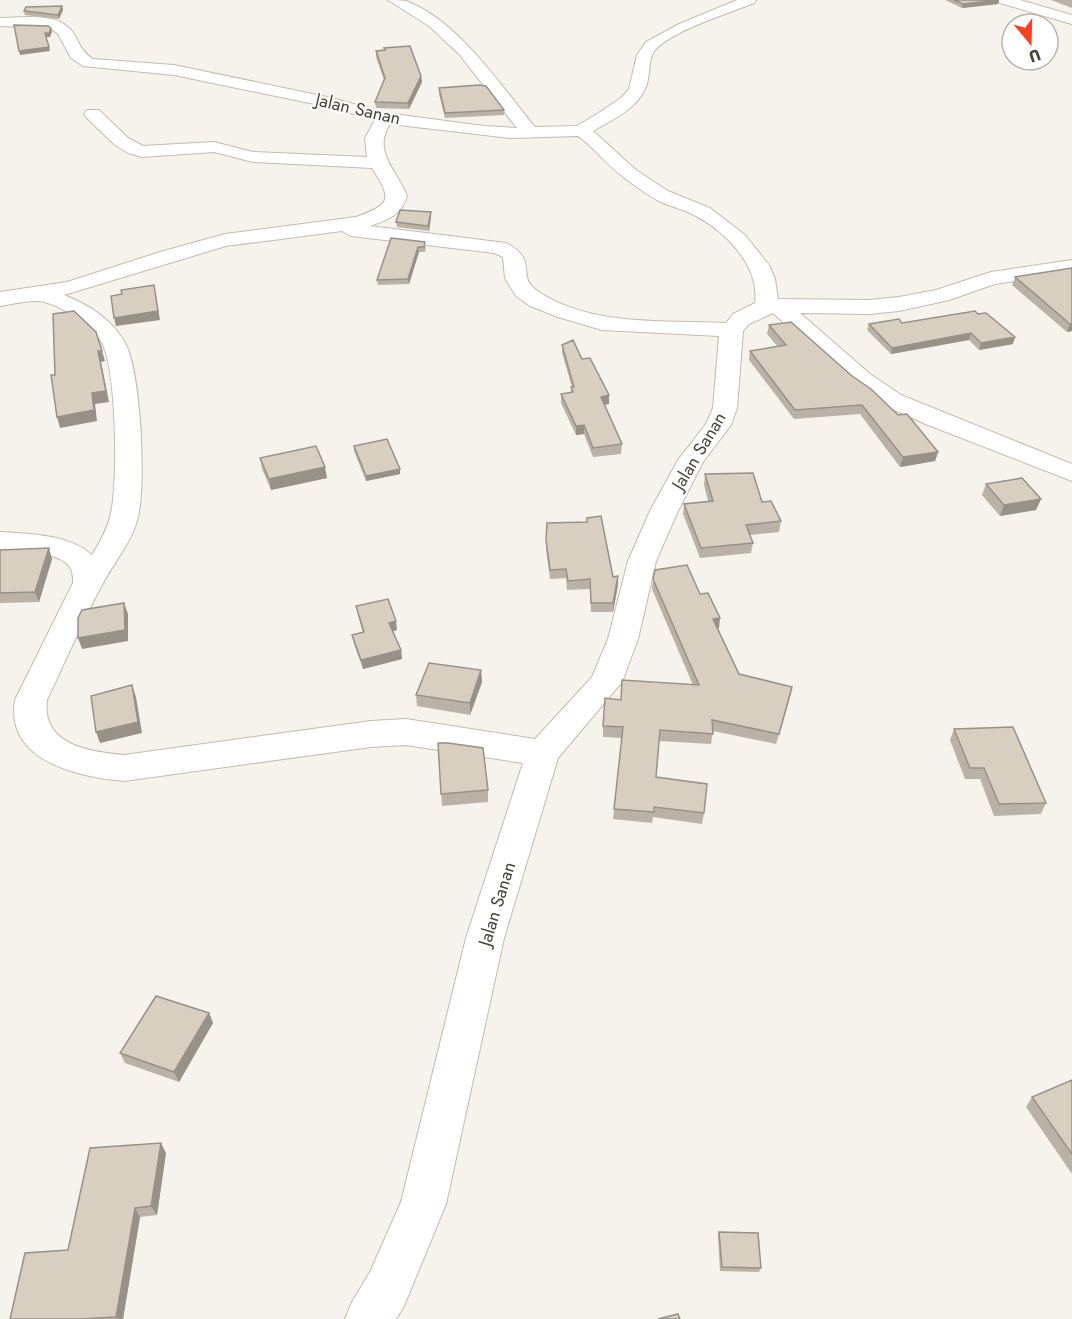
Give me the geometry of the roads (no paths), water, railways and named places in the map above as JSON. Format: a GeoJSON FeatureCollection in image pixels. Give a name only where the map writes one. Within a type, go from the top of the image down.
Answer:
{"type":"FeatureCollection","features":[{"type":"Feature","properties":{"kind":"street"},"geometry":{"type":"LineString","coordinates":[[395,0],[434,23],[464,51],[531,133]]}},
{"type":"Feature","properties":{"kind":"street"},"geometry":{"type":"LineString","coordinates":[[581,131],[624,104],[632,95],[637,88],[645,54],[650,46],[664,37],[749,0]]}},
{"type":"Feature","properties":{"kind":"street"},"geometry":{"type":"LineString","coordinates":[[1005,0],[1072,20]]}},
{"type":"Feature","properties":{"kind":"street","name":"Jalan Sanan"},"geometry":{"type":"LineString","coordinates":[[0,22],[44,22],[55,25],[64,31],[76,55],[89,63],[174,70],[332,103],[385,118],[484,131],[531,133],[581,131]]}},
{"type":"Feature","properties":{"kind":"street"},"geometry":{"type":"LineString","coordinates":[[93,114],[122,142],[133,150],[142,152],[214,147],[253,158],[380,163]]}},
{"type":"Feature","properties":{"kind":"street"},"geometry":{"type":"LineString","coordinates":[[0,299],[40,294],[89,282],[215,243],[330,228],[380,217],[392,210],[396,199],[394,188],[373,148],[374,138],[385,118]]}},
{"type":"Feature","properties":{"kind":"street"},"geometry":{"type":"LineString","coordinates":[[581,131],[589,135],[613,161],[653,190],[702,212],[730,234],[751,254],[764,273],[772,306],[861,379],[892,400],[1072,473]]}},
{"type":"Feature","properties":{"kind":"street"},"geometry":{"type":"LineString","coordinates":[[330,228],[499,247],[512,254],[516,264],[516,278],[524,291],[538,301],[602,324],[732,330],[741,319],[772,306],[869,307],[899,304],[941,295],[991,278],[1072,266]]}},
{"type":"Feature","properties":{"kind":"street"},"geometry":{"type":"LineString","coordinates":[[40,294],[82,309],[101,326],[116,345],[128,447],[128,491],[126,513],[120,531],[88,583],[31,700],[30,719],[38,736],[54,749],[76,760],[98,766],[124,768],[371,734],[406,732],[543,753]]}},
{"type":"Feature","properties":{"kind":"street","name":"Jalan Sanan"},"geometry":{"type":"LineString","coordinates":[[369,1319],[387,1289],[423,1204],[485,938],[543,753],[606,682],[623,639],[642,561],[664,511],[691,460],[718,425],[725,408],[732,330]]}},
{"type":"Feature","properties":{"kind":"street"},"geometry":{"type":"LineString","coordinates":[[0,541],[53,546],[76,555],[86,567],[88,583]]}}]}
